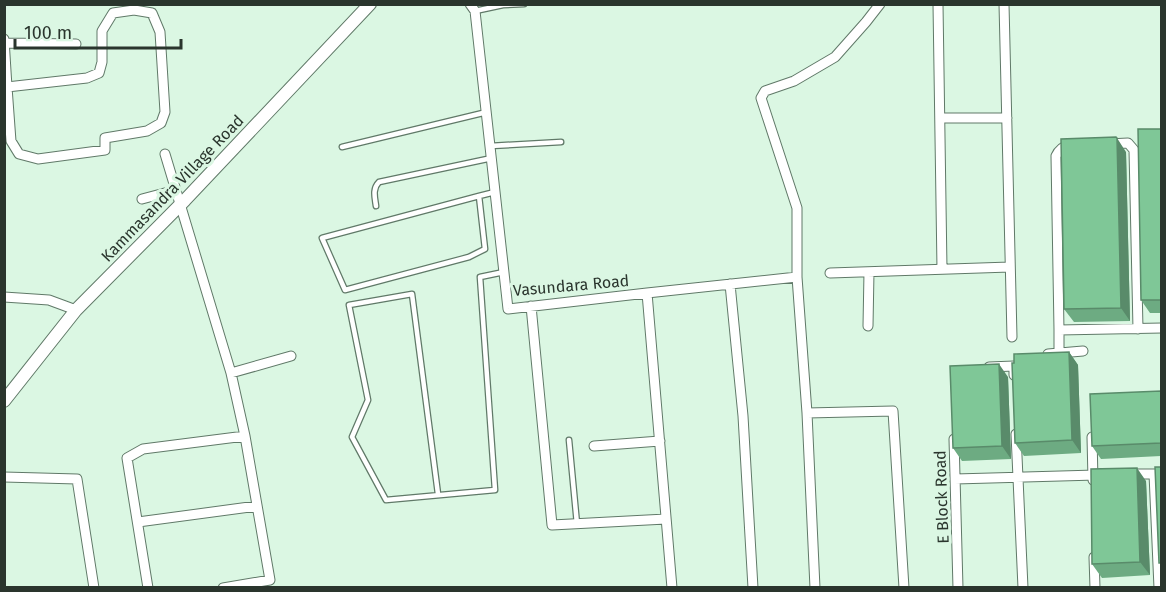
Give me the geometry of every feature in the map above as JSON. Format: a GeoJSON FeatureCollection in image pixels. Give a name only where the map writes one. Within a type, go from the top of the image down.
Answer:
{"type":"FeatureCollection","features":[{"type":"Feature","properties":{"kind":"street","name":"Kammasandra Village Road"},"geometry":{"type":"LineString","coordinates":[[4,401],[76,310],[181,204],[370,4]]}},
{"type":"Feature","properties":{"kind":"street"},"geometry":{"type":"LineString","coordinates":[[815,588],[807,413],[797,277],[797,208],[761,98],[765,91],[794,81],[835,57],[880,4]]}},
{"type":"Feature","properties":{"kind":"street"},"geometry":{"type":"LineString","coordinates":[[938,4],[942,269]]}},
{"type":"Feature","properties":{"kind":"street"},"geometry":{"type":"LineString","coordinates":[[1004,4],[1012,338]]}},
{"type":"Feature","properties":{"kind":"street","name":"Vasundara Road"},"geometry":{"type":"LineString","coordinates":[[473,8],[487,112],[508,309],[647,293],[672,588]]}},
{"type":"Feature","properties":{"kind":"street"},"geometry":{"type":"LineString","coordinates":[[6,87],[87,78],[99,73],[102,62],[102,31],[113,13],[134,10],[152,13],[160,32],[165,112],[161,123],[147,131],[105,138],[105,150],[38,159],[19,154],[11,141],[6,87],[5,41],[76,44]]}},
{"type":"Feature","properties":{"kind":"street"},"geometry":{"type":"LineString","coordinates":[[940,118],[1007,118]]}},
{"type":"Feature","properties":{"kind":"street"},"geometry":{"type":"LineString","coordinates":[[1093,144],[1128,143],[1134,150],[1138,329]]}},
{"type":"Feature","properties":{"kind":"street"},"geometry":{"type":"LineString","coordinates":[[1059,353],[1056,156],[1063,147],[1070,144],[1081,144]]}},
{"type":"Feature","properties":{"kind":"street"},"geometry":{"type":"LineString","coordinates":[[165,154],[231,373],[270,580],[222,588]]}},
{"type":"Feature","properties":{"kind":"street"},"geometry":{"type":"LineString","coordinates":[[142,199],[176,190]]}},
{"type":"Feature","properties":{"kind":"street"},"geometry":{"type":"LineString","coordinates":[[830,273],[1010,267]]}},
{"type":"Feature","properties":{"kind":"street"},"geometry":{"type":"LineString","coordinates":[[868,326],[869,272]]}},
{"type":"Feature","properties":{"kind":"street"},"geometry":{"type":"LineString","coordinates":[[647,293],[797,277]]}},
{"type":"Feature","properties":{"kind":"street"},"geometry":{"type":"LineString","coordinates":[[730,284],[743,416],[753,588]]}},
{"type":"Feature","properties":{"kind":"street"},"geometry":{"type":"LineString","coordinates":[[4,297],[49,300],[76,310]]}},
{"type":"Feature","properties":{"kind":"street"},"geometry":{"type":"LineString","coordinates":[[531,306],[552,525],[666,519]]}},
{"type":"Feature","properties":{"kind":"street"},"geometry":{"type":"LineString","coordinates":[[1059,330],[1161,328]]}},
{"type":"Feature","properties":{"kind":"street"},"geometry":{"type":"LineString","coordinates":[[1037,354],[1083,351]]}},
{"type":"Feature","properties":{"kind":"street"},"geometry":{"type":"LineString","coordinates":[[231,373],[291,356]]}},
{"type":"Feature","properties":{"kind":"street"},"geometry":{"type":"LineString","coordinates":[[983,368],[1016,362],[1015,388]]}},
{"type":"Feature","properties":{"kind":"street"},"geometry":{"type":"LineString","coordinates":[[807,413],[893,411],[904,588]]}},
{"type":"Feature","properties":{"kind":"street"},"geometry":{"type":"LineString","coordinates":[[1016,421],[1023,588]]}},
{"type":"Feature","properties":{"kind":"street","name":"E Block Road"},"geometry":{"type":"LineString","coordinates":[[953,424],[958,588]]}},
{"type":"Feature","properties":{"kind":"street"},"geometry":{"type":"LineString","coordinates":[[1092,431],[1098,475],[1093,486]]}},
{"type":"Feature","properties":{"kind":"street"},"geometry":{"type":"LineString","coordinates":[[148,588],[127,458],[143,449],[244,436]]}},
{"type":"Feature","properties":{"kind":"street"},"geometry":{"type":"LineString","coordinates":[[594,446],[660,441]]}},
{"type":"Feature","properties":{"kind":"street"},"geometry":{"type":"LineString","coordinates":[[1123,475],[1158,474],[1159,588]]}},
{"type":"Feature","properties":{"kind":"street"},"geometry":{"type":"LineString","coordinates":[[955,479],[1098,475]]}},
{"type":"Feature","properties":{"kind":"street"},"geometry":{"type":"LineString","coordinates":[[4,477],[77,479],[94,588]]}},
{"type":"Feature","properties":{"kind":"street"},"geometry":{"type":"LineString","coordinates":[[138,522],[257,506]]}},
{"type":"Feature","properties":{"kind":"street"},"geometry":{"type":"LineString","coordinates":[[1094,542],[1095,588]]}},
{"type":"Feature","properties":{"kind":"lane"},"geometry":{"type":"LineString","coordinates":[[473,8],[524,4]]}},
{"type":"Feature","properties":{"kind":"lane"},"geometry":{"type":"LineString","coordinates":[[342,147],[487,112]]}},
{"type":"Feature","properties":{"kind":"lane"},"geometry":{"type":"LineString","coordinates":[[490,146],[561,142]]}},
{"type":"Feature","properties":{"kind":"lane"},"geometry":{"type":"LineString","coordinates":[[376,206],[375,185],[379,182],[492,158]]}},
{"type":"Feature","properties":{"kind":"lane"},"geometry":{"type":"LineString","coordinates":[[479,196],[485,249],[469,257],[345,290],[322,238],[479,196],[495,192]]}},
{"type":"Feature","properties":{"kind":"lane"},"geometry":{"type":"LineString","coordinates":[[438,494],[412,294],[349,305],[368,400],[352,437],[386,500],[495,490],[480,277],[504,272]]}},
{"type":"Feature","properties":{"kind":"lane"},"geometry":{"type":"LineString","coordinates":[[569,440],[577,524]]}},
{"type":"Feature","properties":{"kind":"building"},"geometry":{"type":"Polygon","coordinates":[[[1138,129],[1161,129],[1161,300],[1141,300],[1138,129]]]}},
{"type":"Feature","properties":{"kind":"building"},"geometry":{"type":"Polygon","coordinates":[[[1116,137],[1121,308],[1064,309],[1061,139],[1116,137]]]}},
{"type":"Feature","properties":{"kind":"building"},"geometry":{"type":"Polygon","coordinates":[[[1069,352],[1072,440],[1015,443],[1012,363],[1014,363],[1014,354],[1069,352]]]}},
{"type":"Feature","properties":{"kind":"building"},"geometry":{"type":"Polygon","coordinates":[[[999,364],[1002,446],[953,448],[950,366],[999,364]]]}},
{"type":"Feature","properties":{"kind":"building"},"geometry":{"type":"Polygon","coordinates":[[[1161,391],[1161,443],[1092,446],[1090,394],[1161,391]]]}},
{"type":"Feature","properties":{"kind":"building"},"geometry":{"type":"Polygon","coordinates":[[[1155,467],[1161,467],[1161,563],[1159,563],[1155,467]]]}},
{"type":"Feature","properties":{"kind":"building"},"geometry":{"type":"Polygon","coordinates":[[[1137,468],[1140,562],[1092,564],[1091,469],[1137,468]]]}}]}
